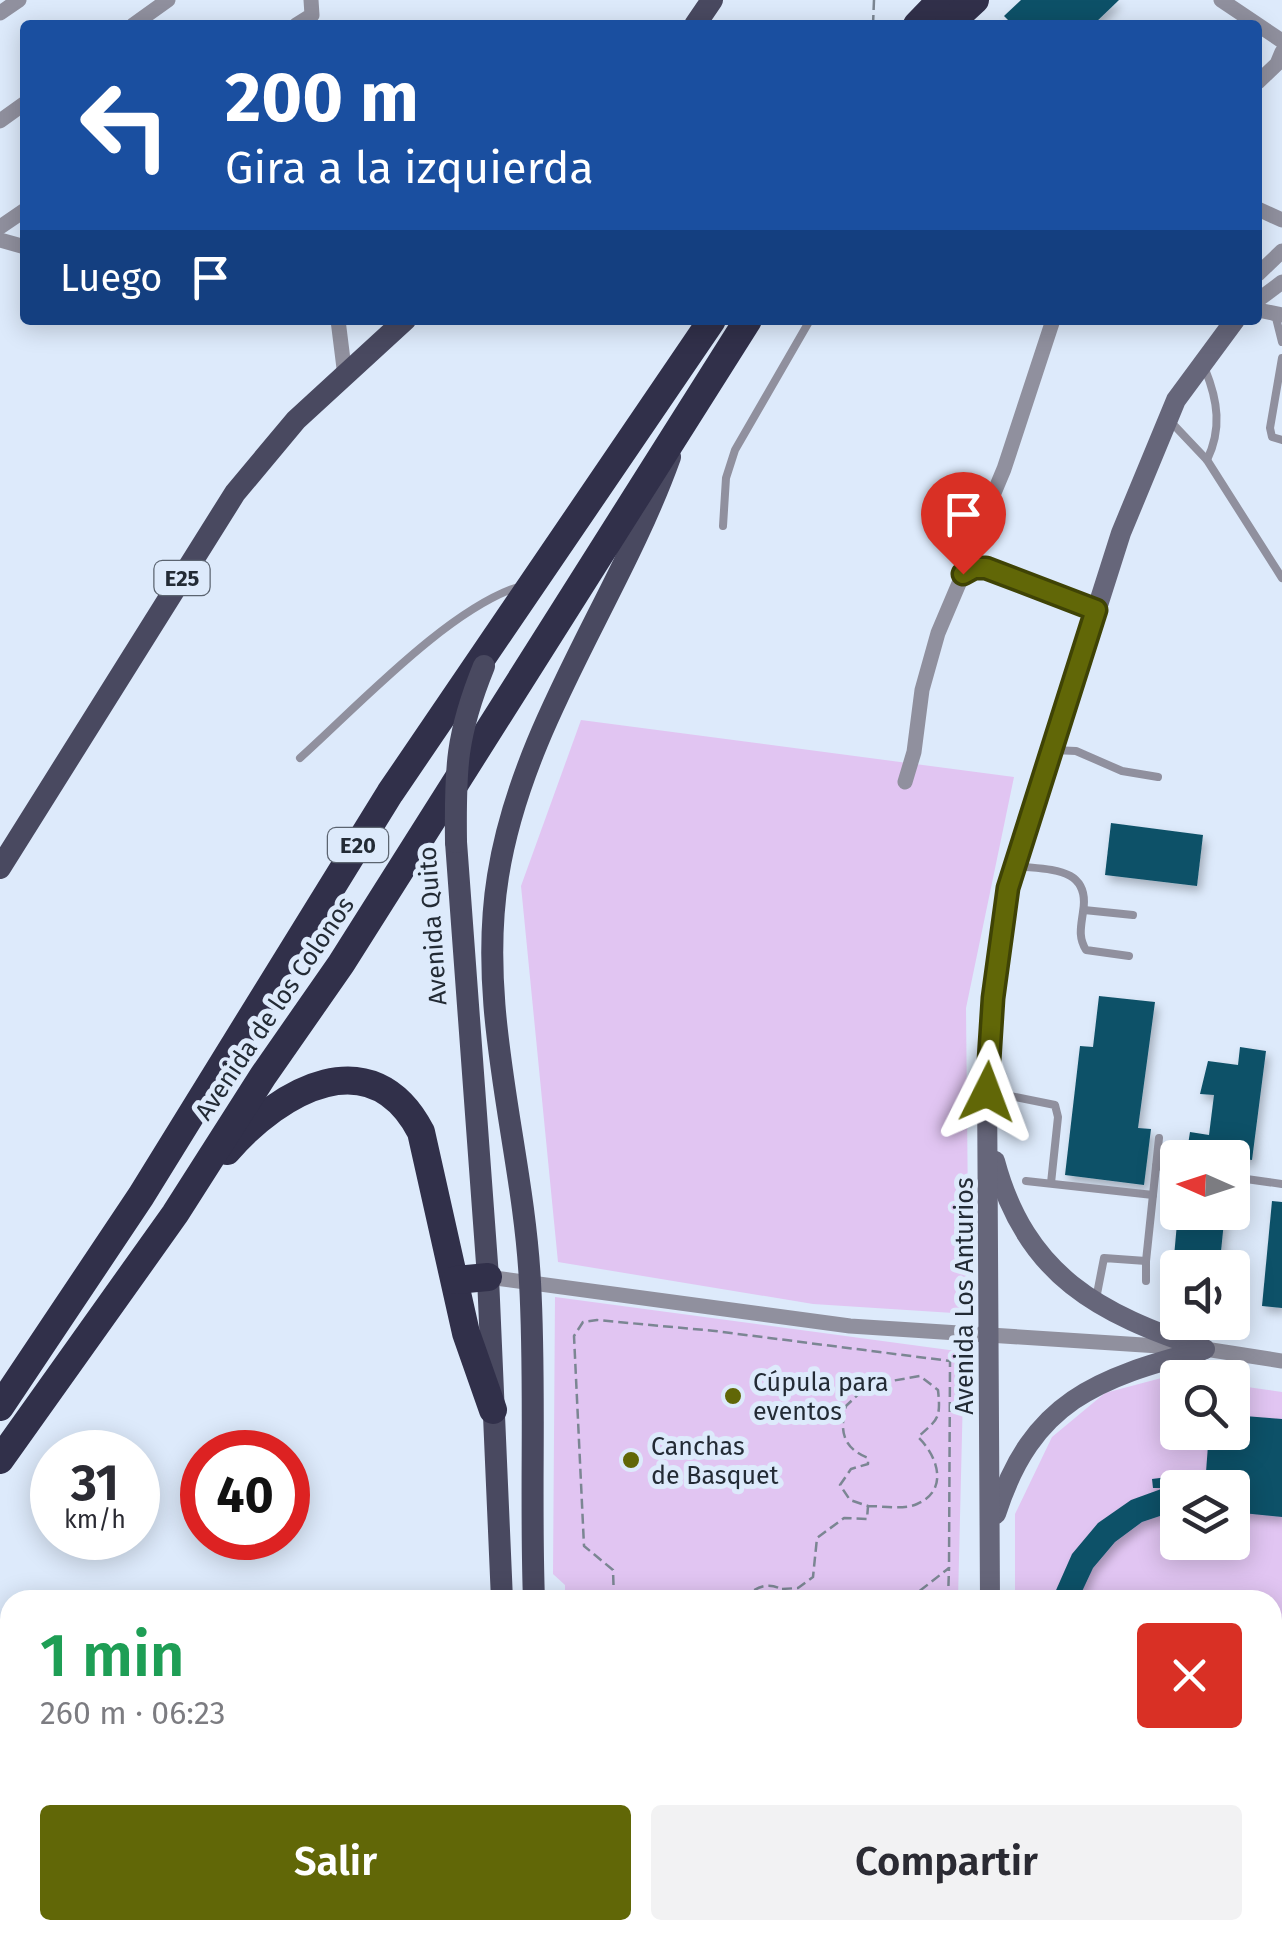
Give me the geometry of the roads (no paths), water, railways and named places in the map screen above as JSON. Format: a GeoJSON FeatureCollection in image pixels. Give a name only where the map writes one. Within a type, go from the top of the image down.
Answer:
{"type":"FeatureCollection","features":[{"type":"Feature","properties":{"kind":"highway"},"geometry":{"type":"LineString","coordinates":[[922,20],[941,0]]}},
{"type":"Feature","properties":{"kind":"highway"},"geometry":{"type":"LineString","coordinates":[[953,20],[975,0]]}},
{"type":"Feature","properties":{"kind":"highway","name":"Avenida Quito"},"geometry":{"type":"LineString","coordinates":[[530,589],[709,325]]}},
{"type":"Feature","properties":{"kind":"highway","name":"E20"},"geometry":{"type":"LineString","coordinates":[[681,428],[745,325]]}},
{"type":"Feature","properties":{"kind":"highway","name":"Avenida de los Colonos"},"geometry":{"type":"LineString","coordinates":[[0,1460],[175,1214],[350,950],[681,428]]}},
{"type":"Feature","properties":{"kind":"highway","name":"Avenida de los Colonos"},"geometry":{"type":"LineString","coordinates":[[0,1407],[141,1196],[390,794],[530,589]]}},
{"type":"Feature","properties":{"kind":"highway"},"geometry":{"type":"LineString","coordinates":[[175,1214],[233,1145],[278,1104],[312,1086],[353,1080],[381,1087],[408,1107],[421,1132],[466,1332],[493,1410]]}},
{"type":"Feature","properties":{"kind":"highway"},"geometry":{"type":"LineString","coordinates":[[456,1280],[488,1277]]}},
{"type":"Feature","properties":{"kind":"main road","name":"E25"},"geometry":{"type":"LineString","coordinates":[[0,868],[235,493],[296,420],[400,325]]}},
{"type":"Feature","properties":{"kind":"main road"},"geometry":{"type":"LineString","coordinates":[[534,1590],[530,1280],[492,991],[492,922],[498,875],[518,794],[544,726],[649,517],[681,428]]}},
{"type":"Feature","properties":{"kind":"main road","name":"Avenida Quito"},"geometry":{"type":"LineString","coordinates":[[502,1590],[488,1277],[456,842],[455,769],[458,739],[484,666],[530,589]]}},
{"type":"Feature","properties":{"kind":"street"},"geometry":{"type":"LineString","coordinates":[[0,13],[19,0]]}},
{"type":"Feature","properties":{"kind":"street"},"geometry":{"type":"LineString","coordinates":[[141,20],[168,0]]}},
{"type":"Feature","properties":{"kind":"street"},"geometry":{"type":"LineString","coordinates":[[972,20],[990,0]]}},
{"type":"Feature","properties":{"kind":"street"},"geometry":{"type":"LineString","coordinates":[[1222,0],[1251,20]]}},
{"type":"Feature","properties":{"kind":"street"},"geometry":{"type":"LineString","coordinates":[[1262,78],[1277,64],[1282,52]]}},
{"type":"Feature","properties":{"kind":"street"},"geometry":{"type":"LineString","coordinates":[[1262,270],[1282,251]]}},
{"type":"Feature","properties":{"kind":"street"},"geometry":{"type":"LineString","coordinates":[[339,325],[345,376]]}},
{"type":"Feature","properties":{"kind":"street"},"geometry":{"type":"LineString","coordinates":[[968,571],[968,555],[1004,469],[1051,325]]}},
{"type":"Feature","properties":{"kind":"street","name":"Avenida Los Anturios"},"geometry":{"type":"LineString","coordinates":[[990,1590],[986,1128],[993,998],[1008,888],[1121,533],[1176,400],[1230,325]]}},
{"type":"Feature","properties":{"kind":"street"},"geometry":{"type":"LineString","coordinates":[[906,782],[922,690],[959,578],[968,571],[986,568],[1096,610]]}},
{"type":"Feature","properties":{"kind":"street"},"geometry":{"type":"LineString","coordinates":[[986,1128],[1001,1183],[1022,1232],[1054,1271],[1095,1303],[1141,1328],[1205,1349]]}},
{"type":"Feature","properties":{"kind":"street"},"geometry":{"type":"LineString","coordinates":[[488,1277],[850,1326],[1205,1349],[1282,1361]]}},
{"type":"Feature","properties":{"kind":"street"},"geometry":{"type":"LineString","coordinates":[[989,1533],[1020,1454],[1069,1404],[1100,1382],[1205,1349]]}},
{"type":"Feature","properties":{"kind":"lane"},"geometry":{"type":"LineString","coordinates":[[1278,314],[1282,342]]}},
{"type":"Feature","properties":{"kind":"lane"},"geometry":{"type":"LineString","coordinates":[[724,526],[726,478],[736,450],[807,325]]}},
{"type":"Feature","properties":{"kind":"lane"},"geometry":{"type":"LineString","coordinates":[[1282,358],[1270,428],[1272,436],[1282,440]]}},
{"type":"Feature","properties":{"kind":"lane"},"geometry":{"type":"LineString","coordinates":[[1202,362],[1218,420],[1215,444],[1206,460]]}},
{"type":"Feature","properties":{"kind":"lane"},"geometry":{"type":"LineString","coordinates":[[1168,419],[1206,460],[1282,578]]}},
{"type":"Feature","properties":{"kind":"lane"},"geometry":{"type":"LineString","coordinates":[[300,758],[480,602],[530,589]]}},
{"type":"Feature","properties":{"kind":"lane"},"geometry":{"type":"LineString","coordinates":[[1052,750],[1076,751],[1122,771],[1158,777]]}},
{"type":"Feature","properties":{"kind":"lane"},"geometry":{"type":"LineString","coordinates":[[1015,866],[1073,876],[1082,888],[1080,932],[1086,950],[1129,956]]}},
{"type":"Feature","properties":{"kind":"lane"},"geometry":{"type":"LineString","coordinates":[[1084,910],[1134,915]]}},
{"type":"Feature","properties":{"kind":"lane"},"geometry":{"type":"LineString","coordinates":[[987,1092],[1055,1105],[1058,1118],[1051,1183]]}},
{"type":"Feature","properties":{"kind":"lane"},"geometry":{"type":"LineString","coordinates":[[1146,1281],[1159,1138]]}},
{"type":"Feature","properties":{"kind":"lane"},"geometry":{"type":"LineString","coordinates":[[1156,1166],[1160,1167]]}},
{"type":"Feature","properties":{"kind":"lane"},"geometry":{"type":"LineString","coordinates":[[1026,1180],[1152,1195]]}},
{"type":"Feature","properties":{"kind":"lane"},"geometry":{"type":"LineString","coordinates":[[1250,1180],[1282,1184]]}},
{"type":"Feature","properties":{"kind":"lane"},"geometry":{"type":"LineString","coordinates":[[1095,1303],[1104,1258],[1146,1261]]}},
{"type":"Feature","properties":{"kind":"place","name":"Cúpula para eventos"},"geometry":{"type":"Point","coordinates":[733,1396]}},
{"type":"Feature","properties":{"kind":"place","name":"Canchas de Basquet"},"geometry":{"type":"Point","coordinates":[631,1460]}}]}
